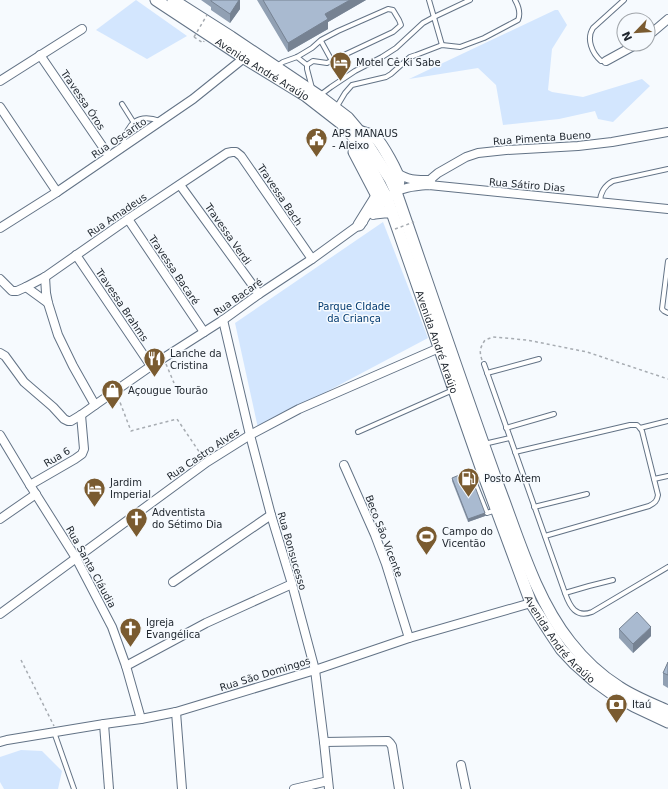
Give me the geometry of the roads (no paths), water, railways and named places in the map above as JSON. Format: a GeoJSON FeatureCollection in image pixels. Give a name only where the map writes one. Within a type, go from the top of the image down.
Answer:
{"type":"FeatureCollection","features":[{"type":"Feature","properties":{"kind":"main road","name":"Avenida André Araújo"},"geometry":{"type":"LineString","coordinates":[[156,0],[244,58],[306,96],[355,133]]}},
{"type":"Feature","properties":{"kind":"main road","name":"Avenida André Araújo"},"geometry":{"type":"LineString","coordinates":[[174,0],[316,94],[348,118],[387,195],[442,325],[483,444],[542,599],[569,641],[583,658],[599,673],[620,688],[668,711]]}},
{"type":"Feature","properties":{"kind":"main road"},"geometry":{"type":"LineString","coordinates":[[355,133],[371,135],[377,139],[397,173],[399,180],[399,185],[387,195],[359,225]]}},
{"type":"Feature","properties":{"kind":"main road","name":"Avenida André Araújo"},"geometry":{"type":"LineString","coordinates":[[387,195],[482,471],[531,603],[561,649],[593,680],[628,703],[668,722]]}},
{"type":"Feature","properties":{"kind":"main road"},"geometry":{"type":"LineString","coordinates":[[375,213],[392,212]]}},
{"type":"Feature","properties":{"kind":"street"},"geometry":{"type":"LineString","coordinates":[[656,29],[668,19]]}},
{"type":"Feature","properties":{"kind":"street"},"geometry":{"type":"LineString","coordinates":[[0,81],[82,29]]}},
{"type":"Feature","properties":{"kind":"street"},"geometry":{"type":"LineString","coordinates":[[606,62],[624,52]]}},
{"type":"Feature","properties":{"kind":"street","name":"Travessa Óros"},"geometry":{"type":"LineString","coordinates":[[40,55],[109,156]]}},
{"type":"Feature","properties":{"kind":"street","name":"Rua Oscarito"},"geometry":{"type":"LineString","coordinates":[[0,227],[57,192],[160,122],[193,99],[244,58]]}},
{"type":"Feature","properties":{"kind":"street"},"geometry":{"type":"LineString","coordinates":[[0,107],[57,192]]}},
{"type":"Feature","properties":{"kind":"street","name":"Rua Pimenta Bueno"},"geometry":{"type":"LineString","coordinates":[[430,183],[438,173],[450,165],[478,153],[578,146],[668,132]]}},
{"type":"Feature","properties":{"kind":"street","name":"Travessa Bach"},"geometry":{"type":"LineString","coordinates":[[227,153],[236,152],[241,156],[312,259]]}},
{"type":"Feature","properties":{"kind":"street","name":"Rua Amadeus"},"geometry":{"type":"LineString","coordinates":[[0,279],[12,291],[17,291],[45,277],[227,153]]}},
{"type":"Feature","properties":{"kind":"street","name":"Rua Sátiro Dias"},"geometry":{"type":"LineString","coordinates":[[397,173],[408,179],[430,183],[668,208]]}},
{"type":"Feature","properties":{"kind":"street","name":"Rua Sátiro Dias"},"geometry":{"type":"LineString","coordinates":[[387,195],[411,186],[430,183]]}},
{"type":"Feature","properties":{"kind":"street","name":"Travessa Verdi"},"geometry":{"type":"LineString","coordinates":[[180,185],[259,294]]}},
{"type":"Feature","properties":{"kind":"street","name":"Rua Bacaré"},"geometry":{"type":"LineString","coordinates":[[81,415],[151,366],[223,320],[367,220],[375,213],[387,195]]}},
{"type":"Feature","properties":{"kind":"street","name":"Travessa Bacaré"},"geometry":{"type":"LineString","coordinates":[[128,219],[204,332]]}},
{"type":"Feature","properties":{"kind":"street","name":"Travessa Brahms"},"geometry":{"type":"LineString","coordinates":[[76,255],[151,366]]}},
{"type":"Feature","properties":{"kind":"street"},"geometry":{"type":"LineString","coordinates":[[45,277],[48,303],[58,335],[73,366],[95,405]]}},
{"type":"Feature","properties":{"kind":"street"},"geometry":{"type":"LineString","coordinates":[[26,287],[48,303]]}},
{"type":"Feature","properties":{"kind":"street","name":"Rua Bonsucesso"},"geometry":{"type":"LineString","coordinates":[[223,320],[250,435],[271,515],[292,584],[315,670],[328,785]]}},
{"type":"Feature","properties":{"kind":"street","name":"Rua Castro Alves"},"geometry":{"type":"LineString","coordinates":[[0,614],[207,462],[250,435],[299,409],[439,348]]}},
{"type":"Feature","properties":{"kind":"street"},"geometry":{"type":"LineString","coordinates":[[0,353],[5,356],[24,382],[53,407],[64,420],[71,421],[81,415]]}},
{"type":"Feature","properties":{"kind":"street","name":"Rua 6"},"geometry":{"type":"LineString","coordinates":[[30,485],[82,454],[84,448],[81,415]]}},
{"type":"Feature","properties":{"kind":"street","name":"Rua Santa Cláudia"},"geometry":{"type":"LineString","coordinates":[[0,435],[76,558],[112,627],[126,666],[141,718]]}},
{"type":"Feature","properties":{"kind":"street","name":"Beco São Vicente"},"geometry":{"type":"LineString","coordinates":[[344,465],[386,564],[409,638]]}},
{"type":"Feature","properties":{"kind":"street"},"geometry":{"type":"LineString","coordinates":[[0,519],[36,494]]}},
{"type":"Feature","properties":{"kind":"street"},"geometry":{"type":"LineString","coordinates":[[173,582],[271,515]]}},
{"type":"Feature","properties":{"kind":"street"},"geometry":{"type":"LineString","coordinates":[[126,666],[206,623],[292,584]]}},
{"type":"Feature","properties":{"kind":"street","name":"Rua São Domingos"},"geometry":{"type":"LineString","coordinates":[[0,742],[176,712],[315,670],[409,638],[531,603]]}},
{"type":"Feature","properties":{"kind":"street"},"geometry":{"type":"LineString","coordinates":[[176,712],[182,789]]}},
{"type":"Feature","properties":{"kind":"street"},"geometry":{"type":"LineString","coordinates":[[104,724],[109,789]]}},
{"type":"Feature","properties":{"kind":"street"},"geometry":{"type":"LineString","coordinates":[[324,742],[388,741],[392,746],[399,789]]}},
{"type":"Feature","properties":{"kind":"street"},"geometry":{"type":"LineString","coordinates":[[461,765],[466,789]]}},
{"type":"Feature","properties":{"kind":"street"},"geometry":{"type":"LineString","coordinates":[[294,789],[328,785]]}},
{"type":"Feature","properties":{"kind":"lane"},"geometry":{"type":"LineString","coordinates":[[429,0],[442,45]]}},
{"type":"Feature","properties":{"kind":"lane"},"geometry":{"type":"LineString","coordinates":[[297,57],[307,65],[316,94],[331,87],[368,63],[382,57],[396,48],[420,26],[434,17],[470,0]]}},
{"type":"Feature","properties":{"kind":"lane"},"geometry":{"type":"LineString","coordinates":[[336,109],[345,93],[352,85],[386,77],[410,57],[442,45],[460,47],[484,38],[518,20],[520,12],[515,0]]}},
{"type":"Feature","properties":{"kind":"lane"},"geometry":{"type":"LineString","coordinates":[[606,62],[601,62],[592,49],[589,38],[590,33],[593,28],[624,0]]}},
{"type":"Feature","properties":{"kind":"lane"},"geometry":{"type":"LineString","coordinates":[[276,67],[283,62],[297,57],[338,31],[388,9],[393,10],[399,20],[401,25],[393,32],[327,63],[313,61],[307,65]]}},
{"type":"Feature","properties":{"kind":"lane"},"geometry":{"type":"LineString","coordinates":[[320,41],[332,61]]}},
{"type":"Feature","properties":{"kind":"lane"},"geometry":{"type":"LineString","coordinates":[[346,78],[352,85]]}},
{"type":"Feature","properties":{"kind":"lane"},"geometry":{"type":"LineString","coordinates":[[122,104],[134,123]]}},
{"type":"Feature","properties":{"kind":"lane"},"geometry":{"type":"LineString","coordinates":[[123,147],[127,133],[131,126],[138,120],[152,118],[160,122]]}},
{"type":"Feature","properties":{"kind":"lane"},"geometry":{"type":"LineString","coordinates":[[600,202],[600,198],[608,183],[668,169]]}},
{"type":"Feature","properties":{"kind":"lane"},"geometry":{"type":"LineString","coordinates":[[668,261],[662,309],[668,314]]}},
{"type":"Feature","properties":{"kind":"lane"},"geometry":{"type":"LineString","coordinates":[[487,373],[539,359]]}},
{"type":"Feature","properties":{"kind":"lane"},"geometry":{"type":"LineString","coordinates":[[484,364],[534,507],[572,609],[580,614],[592,612],[668,568]]}},
{"type":"Feature","properties":{"kind":"lane"},"geometry":{"type":"LineString","coordinates":[[358,432],[454,390]]}},
{"type":"Feature","properties":{"kind":"lane"},"geometry":{"type":"LineString","coordinates":[[506,428],[554,414]]}},
{"type":"Feature","properties":{"kind":"lane"},"geometry":{"type":"LineString","coordinates":[[640,428],[668,421]]}},
{"type":"Feature","properties":{"kind":"lane"},"geometry":{"type":"LineString","coordinates":[[515,452],[630,425],[637,425],[642,431],[658,496],[654,504],[545,536]]}},
{"type":"Feature","properties":{"kind":"lane"},"geometry":{"type":"LineString","coordinates":[[483,444],[510,438]]}},
{"type":"Feature","properties":{"kind":"lane"},"geometry":{"type":"LineString","coordinates":[[654,479],[668,476]]}},
{"type":"Feature","properties":{"kind":"lane"},"geometry":{"type":"LineString","coordinates":[[534,507],[587,494]]}},
{"type":"Feature","properties":{"kind":"lane"},"geometry":{"type":"LineString","coordinates":[[565,593],[613,580]]}},
{"type":"Feature","properties":{"kind":"lane"},"geometry":{"type":"LineString","coordinates":[[54,732],[74,789]]}},
{"type":"Feature","properties":{"kind":"place","name":"Motel Cê Ki Sabe"},"geometry":{"type":"Point","coordinates":[340,82]}},
{"type":"Feature","properties":{"kind":"place","name":"APS MANAUS - Aleixo"},"geometry":{"type":"Point","coordinates":[317,158]}},
{"type":"Feature","properties":{"kind":"place","name":"Lanche da Cristina"},"geometry":{"type":"Point","coordinates":[155,378]}},
{"type":"Feature","properties":{"kind":"place","name":"Açougue Tourão"},"geometry":{"type":"Point","coordinates":[112,410]}},
{"type":"Feature","properties":{"kind":"place","name":"Posto Atem"},"geometry":{"type":"Point","coordinates":[469,498]}},
{"type":"Feature","properties":{"kind":"place","name":"Jardim Imperial"},"geometry":{"type":"Point","coordinates":[95,508]}},
{"type":"Feature","properties":{"kind":"place","name":"Adventista do Sétimo Dia"},"geometry":{"type":"Point","coordinates":[136,538]}},
{"type":"Feature","properties":{"kind":"place","name":"Campo do Vicentão"},"geometry":{"type":"Point","coordinates":[427,556]}},
{"type":"Feature","properties":{"kind":"place","name":"Igreja Evangélica"},"geometry":{"type":"Point","coordinates":[130,648]}},
{"type":"Feature","properties":{"kind":"place","name":"Itaú"},"geometry":{"type":"Point","coordinates":[617,724]}},
{"type":"Feature","properties":{"kind":"park label","name":"Parque CIdade da Criança"},"geometry":{"type":"Point","coordinates":[354,312]}}]}
